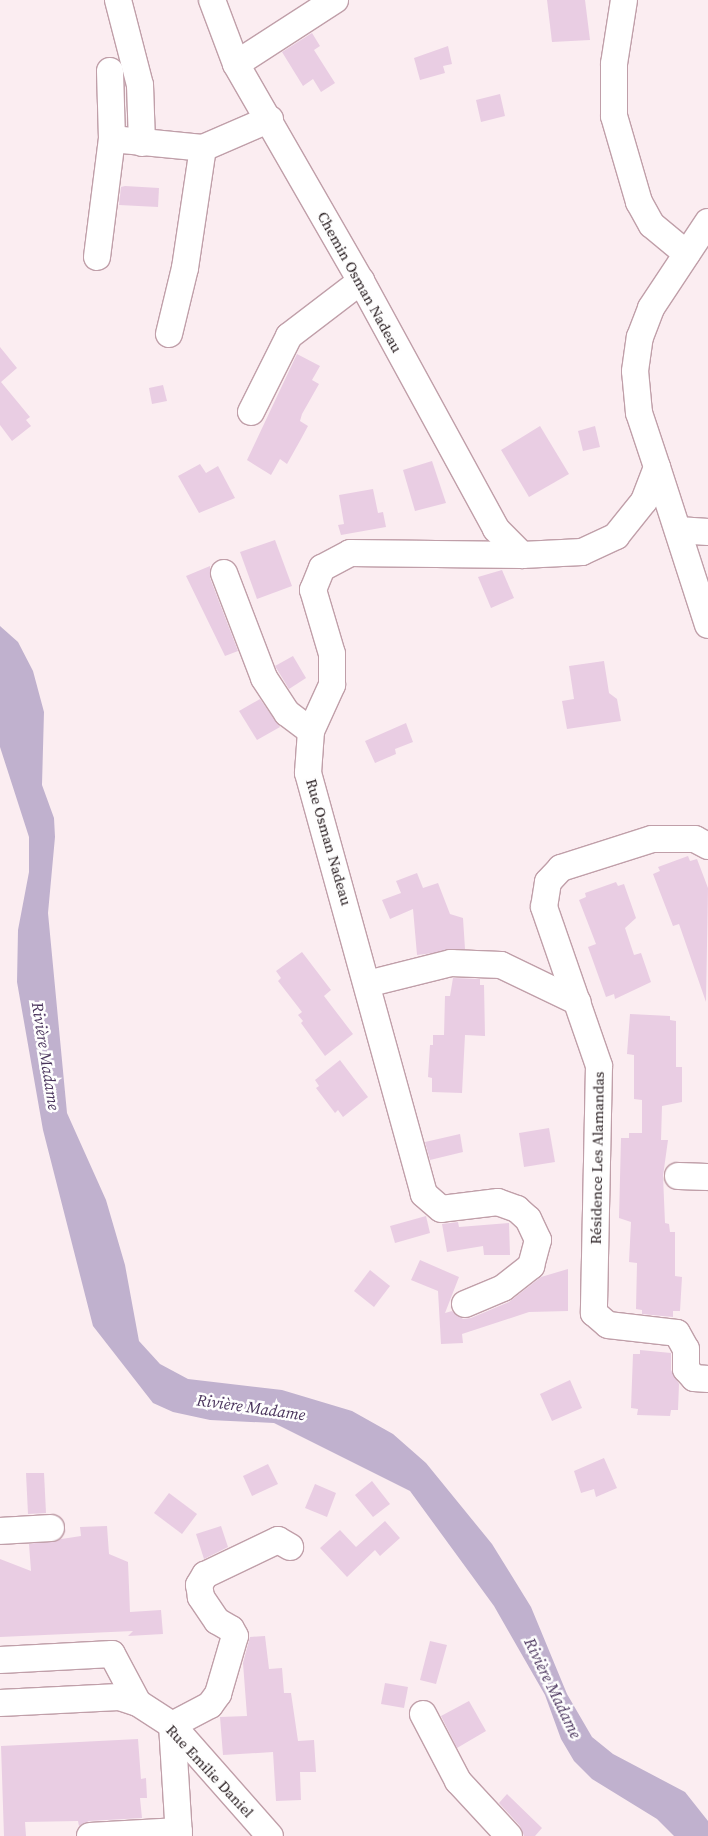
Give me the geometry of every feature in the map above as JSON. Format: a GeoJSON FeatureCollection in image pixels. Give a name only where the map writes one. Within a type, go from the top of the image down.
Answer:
{"type":"FeatureCollection","features":[{"type":"Feature","properties":{"kind":"street"},"geometry":{"type":"LineString","coordinates":[[118,0],[138,76],[142,143]]}},
{"type":"Feature","properties":{"kind":"street","name":"Chemin Osman Nadeau"},"geometry":{"type":"LineString","coordinates":[[212,0],[236,64],[270,119],[361,281],[496,529],[522,555]]}},
{"type":"Feature","properties":{"kind":"street"},"geometry":{"type":"LineString","coordinates":[[236,64],[335,0]]}},
{"type":"Feature","properties":{"kind":"street"},"geometry":{"type":"LineString","coordinates":[[624,0],[614,64],[614,116],[639,202],[652,225],[687,254]]}},
{"type":"Feature","properties":{"kind":"street"},"geometry":{"type":"LineString","coordinates":[[97,257],[112,140],[110,71]]}},
{"type":"Feature","properties":{"kind":"street"},"geometry":{"type":"LineString","coordinates":[[112,140],[203,148],[270,119]]}},
{"type":"Feature","properties":{"kind":"street"},"geometry":{"type":"LineString","coordinates":[[169,334],[185,268],[203,148]]}},
{"type":"Feature","properties":{"kind":"street"},"geometry":{"type":"LineString","coordinates":[[708,222],[651,308],[640,337],[635,372],[639,412],[708,625]]}},
{"type":"Feature","properties":{"kind":"street"},"geometry":{"type":"LineString","coordinates":[[251,412],[289,336],[361,281]]}},
{"type":"Feature","properties":{"kind":"street","name":"Rue Osman Nadeau"},"geometry":{"type":"LineString","coordinates":[[465,1304],[503,1288],[531,1266],[538,1240],[528,1219],[517,1209],[498,1202],[441,1209],[424,1194],[308,773],[311,731],[332,685],[332,654],[313,590],[322,568],[350,553],[522,555],[582,552],[616,536],[644,501],[657,467]]}},
{"type":"Feature","properties":{"kind":"street"},"geometry":{"type":"LineString","coordinates":[[678,530],[708,532]]}},
{"type":"Feature","properties":{"kind":"street"},"geometry":{"type":"LineString","coordinates":[[224,573],[264,678],[287,712],[311,731]]}},
{"type":"Feature","properties":{"kind":"street","name":"Résidence Les Alamandas"},"geometry":{"type":"LineString","coordinates":[[708,846],[695,839],[652,839],[561,868],[548,882],[544,907],[599,1066],[594,1313],[608,1325],[677,1333],[686,1348],[686,1369],[694,1378],[708,1379]]}},
{"type":"Feature","properties":{"kind":"street"},"geometry":{"type":"LineString","coordinates":[[367,984],[451,963],[501,965],[578,1002]]}},
{"type":"Feature","properties":{"kind":"street"},"geometry":{"type":"LineString","coordinates":[[678,1176],[708,1177]]}},
{"type":"Feature","properties":{"kind":"street"},"geometry":{"type":"LineString","coordinates":[[0,1531],[51,1528]]}},
{"type":"Feature","properties":{"kind":"street"},"geometry":{"type":"LineString","coordinates":[[90,1836],[179,1834],[172,1726],[210,1705],[218,1694],[234,1636],[231,1629],[217,1621],[201,1597],[202,1580],[278,1540],[290,1547]]}},
{"type":"Feature","properties":{"kind":"street"},"geometry":{"type":"LineString","coordinates":[[0,1660],[112,1654],[138,1704]]}},
{"type":"Feature","properties":{"kind":"street","name":"Rue Emilie Daniel"},"geometry":{"type":"LineString","coordinates":[[0,1703],[119,1697],[138,1704],[172,1726],[270,1836]]}},
{"type":"Feature","properties":{"kind":"street"},"geometry":{"type":"LineString","coordinates":[[423,1714],[458,1781],[509,1836]]}},
{"type":"Feature","properties":{"kind":"water","name":"Rivière Madame"},"geometry":{"type":"Polygon","coordinates":[[[0,626],[18,642],[33,671],[44,712],[42,785],[54,818],[55,837],[48,913],[67,1113],[106,1200],[125,1265],[139,1341],[160,1364],[188,1379],[282,1390],[352,1411],[393,1434],[426,1463],[492,1544],[531,1607],[567,1694],[592,1737],[613,1754],[685,1792],[708,1821],[708,1836],[674,1836],[657,1819],[592,1779],[574,1761],[561,1739],[545,1695],[494,1606],[410,1491],[274,1423],[210,1420],[173,1412],[153,1403],[93,1326],[43,1130],[17,982],[18,930],[29,872],[29,837],[0,747],[0,626]]]}},
{"type":"Feature","properties":{"kind":"building"},"geometry":{"type":"Polygon","coordinates":[[[547,0],[585,0],[590,40],[552,42],[547,0]]]}},
{"type":"Feature","properties":{"kind":"building"},"geometry":{"type":"Polygon","coordinates":[[[312,33],[320,46],[314,50],[335,83],[321,92],[313,79],[303,86],[282,52],[312,33]]]}},
{"type":"Feature","properties":{"kind":"building"},"geometry":{"type":"Polygon","coordinates":[[[448,46],[452,64],[443,66],[445,73],[420,80],[414,58],[448,46]]]}},
{"type":"Feature","properties":{"kind":"building"},"geometry":{"type":"Polygon","coordinates":[[[500,94],[505,116],[481,122],[476,100],[500,94]]]}},
{"type":"Feature","properties":{"kind":"building"},"geometry":{"type":"Polygon","coordinates":[[[121,187],[159,188],[158,207],[119,205],[121,187]]]}},
{"type":"Feature","properties":{"kind":"building"},"geometry":{"type":"Polygon","coordinates":[[[0,347],[17,368],[1,382],[30,417],[26,420],[31,426],[12,441],[0,425],[0,347]]]}},
{"type":"Feature","properties":{"kind":"building"},"geometry":{"type":"Polygon","coordinates":[[[297,354],[320,366],[312,380],[319,384],[300,421],[308,426],[287,464],[280,459],[271,475],[247,460],[297,354]]]}},
{"type":"Feature","properties":{"kind":"building"},"geometry":{"type":"Polygon","coordinates":[[[163,385],[167,401],[152,404],[149,388],[163,385]]]}},
{"type":"Feature","properties":{"kind":"building"},"geometry":{"type":"Polygon","coordinates":[[[540,426],[569,474],[529,497],[501,450],[540,426]]]}},
{"type":"Feature","properties":{"kind":"building"},"geometry":{"type":"Polygon","coordinates":[[[595,426],[600,447],[583,451],[578,431],[595,426]]]}},
{"type":"Feature","properties":{"kind":"building"},"geometry":{"type":"Polygon","coordinates":[[[432,461],[446,503],[415,511],[403,470],[432,461]]]}},
{"type":"Feature","properties":{"kind":"building"},"geometry":{"type":"Polygon","coordinates":[[[200,464],[206,473],[218,466],[235,498],[199,513],[178,476],[200,464]]]}},
{"type":"Feature","properties":{"kind":"building"},"geometry":{"type":"Polygon","coordinates":[[[373,489],[378,513],[383,512],[386,527],[341,535],[338,525],[344,524],[339,495],[373,489]]]}},
{"type":"Feature","properties":{"kind":"building"},"geometry":{"type":"Polygon","coordinates":[[[275,540],[292,586],[257,599],[240,552],[275,540]]]}},
{"type":"Feature","properties":{"kind":"building"},"geometry":{"type":"Polygon","coordinates":[[[210,566],[210,578],[238,651],[225,656],[186,576],[210,566]]]}},
{"type":"Feature","properties":{"kind":"building"},"geometry":{"type":"Polygon","coordinates":[[[502,570],[514,598],[491,608],[478,577],[502,570]]]}},
{"type":"Feature","properties":{"kind":"building"},"geometry":{"type":"Polygon","coordinates":[[[293,656],[306,678],[289,689],[275,666],[293,656]]]}},
{"type":"Feature","properties":{"kind":"building"},"geometry":{"type":"Polygon","coordinates":[[[604,661],[609,693],[617,699],[621,721],[567,729],[562,701],[574,699],[569,666],[604,661]]]}},
{"type":"Feature","properties":{"kind":"building"},"geometry":{"type":"Polygon","coordinates":[[[260,699],[280,727],[257,740],[239,711],[260,699]]]}},
{"type":"Feature","properties":{"kind":"building"},"geometry":{"type":"Polygon","coordinates":[[[406,723],[413,742],[395,749],[396,754],[375,763],[365,741],[406,723]]]}},
{"type":"Feature","properties":{"kind":"building"},"geometry":{"type":"Polygon","coordinates":[[[688,856],[690,861],[697,859],[708,888],[706,1002],[679,924],[673,926],[653,874],[660,871],[658,867],[688,856]]]}},
{"type":"Feature","properties":{"kind":"building"},"geometry":{"type":"Polygon","coordinates":[[[417,873],[423,888],[438,883],[450,914],[463,918],[465,949],[417,955],[413,909],[390,919],[382,900],[401,893],[396,881],[417,873]]]}},
{"type":"Feature","properties":{"kind":"building"},"geometry":{"type":"Polygon","coordinates":[[[616,882],[618,886],[624,884],[636,918],[625,928],[634,955],[641,953],[651,982],[615,999],[614,994],[606,997],[588,947],[596,944],[579,900],[586,897],[585,893],[616,882]]]}},
{"type":"Feature","properties":{"kind":"building"},"geometry":{"type":"Polygon","coordinates":[[[302,952],[331,990],[324,996],[353,1034],[325,1056],[301,1023],[303,1021],[298,1015],[302,1012],[278,981],[281,978],[276,971],[302,952]]]}},
{"type":"Feature","properties":{"kind":"building"},"geometry":{"type":"Polygon","coordinates":[[[453,978],[480,979],[480,985],[484,985],[485,1036],[465,1035],[462,1093],[432,1092],[432,1078],[428,1077],[430,1045],[433,1045],[433,1035],[444,1035],[445,996],[450,996],[453,978]]]}},
{"type":"Feature","properties":{"kind":"building"},"geometry":{"type":"Polygon","coordinates":[[[630,1014],[670,1016],[670,1020],[676,1021],[676,1067],[682,1067],[682,1102],[662,1106],[661,1140],[668,1140],[663,1176],[665,1223],[669,1224],[670,1232],[675,1232],[675,1276],[682,1277],[680,1311],[673,1311],[673,1317],[642,1314],[642,1310],[636,1309],[637,1263],[629,1262],[631,1222],[619,1218],[621,1138],[629,1138],[629,1133],[642,1133],[642,1100],[634,1099],[634,1055],[627,1054],[630,1014]]]}},
{"type":"Feature","properties":{"kind":"building"},"geometry":{"type":"Polygon","coordinates":[[[340,1060],[368,1097],[343,1117],[338,1110],[335,1113],[316,1088],[319,1086],[315,1080],[340,1060]]]}},
{"type":"Feature","properties":{"kind":"building"},"geometry":{"type":"Polygon","coordinates":[[[549,1128],[555,1162],[524,1167],[519,1133],[549,1128]]]}},
{"type":"Feature","properties":{"kind":"building"},"geometry":{"type":"Polygon","coordinates":[[[460,1134],[463,1152],[430,1160],[425,1142],[460,1134]]]}},
{"type":"Feature","properties":{"kind":"building"},"geometry":{"type":"Polygon","coordinates":[[[426,1216],[430,1233],[395,1243],[390,1226],[426,1216]]]}},
{"type":"Feature","properties":{"kind":"building"},"geometry":{"type":"Polygon","coordinates":[[[458,1222],[459,1227],[509,1223],[510,1255],[484,1255],[483,1246],[447,1252],[442,1224],[458,1222]]]}},
{"type":"Feature","properties":{"kind":"building"},"geometry":{"type":"Polygon","coordinates":[[[420,1260],[459,1277],[445,1313],[452,1311],[463,1319],[471,1318],[509,1302],[541,1277],[568,1269],[568,1311],[529,1312],[462,1334],[463,1343],[441,1344],[438,1291],[411,1280],[420,1260]]]}},
{"type":"Feature","properties":{"kind":"building"},"geometry":{"type":"Polygon","coordinates":[[[370,1270],[390,1286],[374,1307],[354,1291],[370,1270]]]}},
{"type":"Feature","properties":{"kind":"building"},"geometry":{"type":"Polygon","coordinates":[[[640,1350],[671,1353],[671,1370],[679,1384],[678,1410],[671,1410],[670,1416],[637,1415],[638,1409],[631,1408],[633,1354],[640,1354],[640,1350]]]}},
{"type":"Feature","properties":{"kind":"building"},"geometry":{"type":"Polygon","coordinates":[[[570,1380],[582,1408],[552,1421],[540,1394],[570,1380]]]}},
{"type":"Feature","properties":{"kind":"building"},"geometry":{"type":"Polygon","coordinates":[[[604,1458],[617,1488],[596,1497],[594,1489],[581,1493],[574,1471],[604,1458]]]}},
{"type":"Feature","properties":{"kind":"building"},"geometry":{"type":"Polygon","coordinates":[[[268,1464],[278,1484],[252,1496],[243,1476],[268,1464]]]}},
{"type":"Feature","properties":{"kind":"building"},"geometry":{"type":"Polygon","coordinates":[[[26,1473],[44,1473],[46,1513],[28,1514],[26,1473]]]}},
{"type":"Feature","properties":{"kind":"building"},"geometry":{"type":"Polygon","coordinates":[[[372,1481],[390,1504],[373,1517],[355,1495],[372,1481]]]}},
{"type":"Feature","properties":{"kind":"building"},"geometry":{"type":"Polygon","coordinates":[[[315,1484],[336,1493],[327,1517],[305,1508],[315,1484]]]}},
{"type":"Feature","properties":{"kind":"building"},"geometry":{"type":"Polygon","coordinates":[[[169,1493],[197,1514],[182,1534],[154,1513],[169,1493]]]}},
{"type":"Feature","properties":{"kind":"building"},"geometry":{"type":"Polygon","coordinates":[[[385,1521],[400,1538],[380,1556],[375,1550],[347,1577],[320,1548],[340,1530],[356,1547],[385,1521]]]}},
{"type":"Feature","properties":{"kind":"building"},"geometry":{"type":"Polygon","coordinates":[[[107,1526],[109,1554],[128,1562],[130,1612],[161,1610],[163,1634],[128,1636],[133,1631],[0,1637],[0,1559],[31,1571],[29,1544],[81,1536],[80,1527],[107,1526]]]}},
{"type":"Feature","properties":{"kind":"building"},"geometry":{"type":"Polygon","coordinates":[[[221,1526],[228,1547],[204,1559],[196,1534],[221,1526]]]}},
{"type":"Feature","properties":{"kind":"building"},"geometry":{"type":"Polygon","coordinates":[[[265,1636],[269,1669],[282,1668],[284,1693],[291,1693],[298,1741],[314,1740],[316,1772],[300,1772],[301,1800],[276,1801],[273,1752],[223,1755],[220,1717],[247,1716],[243,1663],[250,1637],[265,1636]]]}},
{"type":"Feature","properties":{"kind":"building"},"geometry":{"type":"Polygon","coordinates":[[[430,1641],[447,1645],[436,1684],[420,1680],[430,1641]]]}},
{"type":"Feature","properties":{"kind":"building"},"geometry":{"type":"Polygon","coordinates":[[[385,1683],[408,1687],[404,1708],[381,1704],[385,1683]]]}},
{"type":"Feature","properties":{"kind":"building"},"geometry":{"type":"Polygon","coordinates":[[[469,1701],[486,1731],[457,1748],[441,1716],[469,1701]]]}},
{"type":"Feature","properties":{"kind":"building"},"geometry":{"type":"Polygon","coordinates":[[[138,1739],[141,1779],[146,1778],[147,1798],[140,1798],[142,1818],[89,1821],[79,1826],[78,1821],[25,1822],[26,1836],[4,1836],[1,1746],[138,1739]]]}},
{"type":"Feature","properties":{"kind":"building"},"geometry":{"type":"Polygon","coordinates":[[[507,1794],[542,1828],[535,1836],[524,1836],[520,1826],[499,1803],[507,1794]]]}}]}
